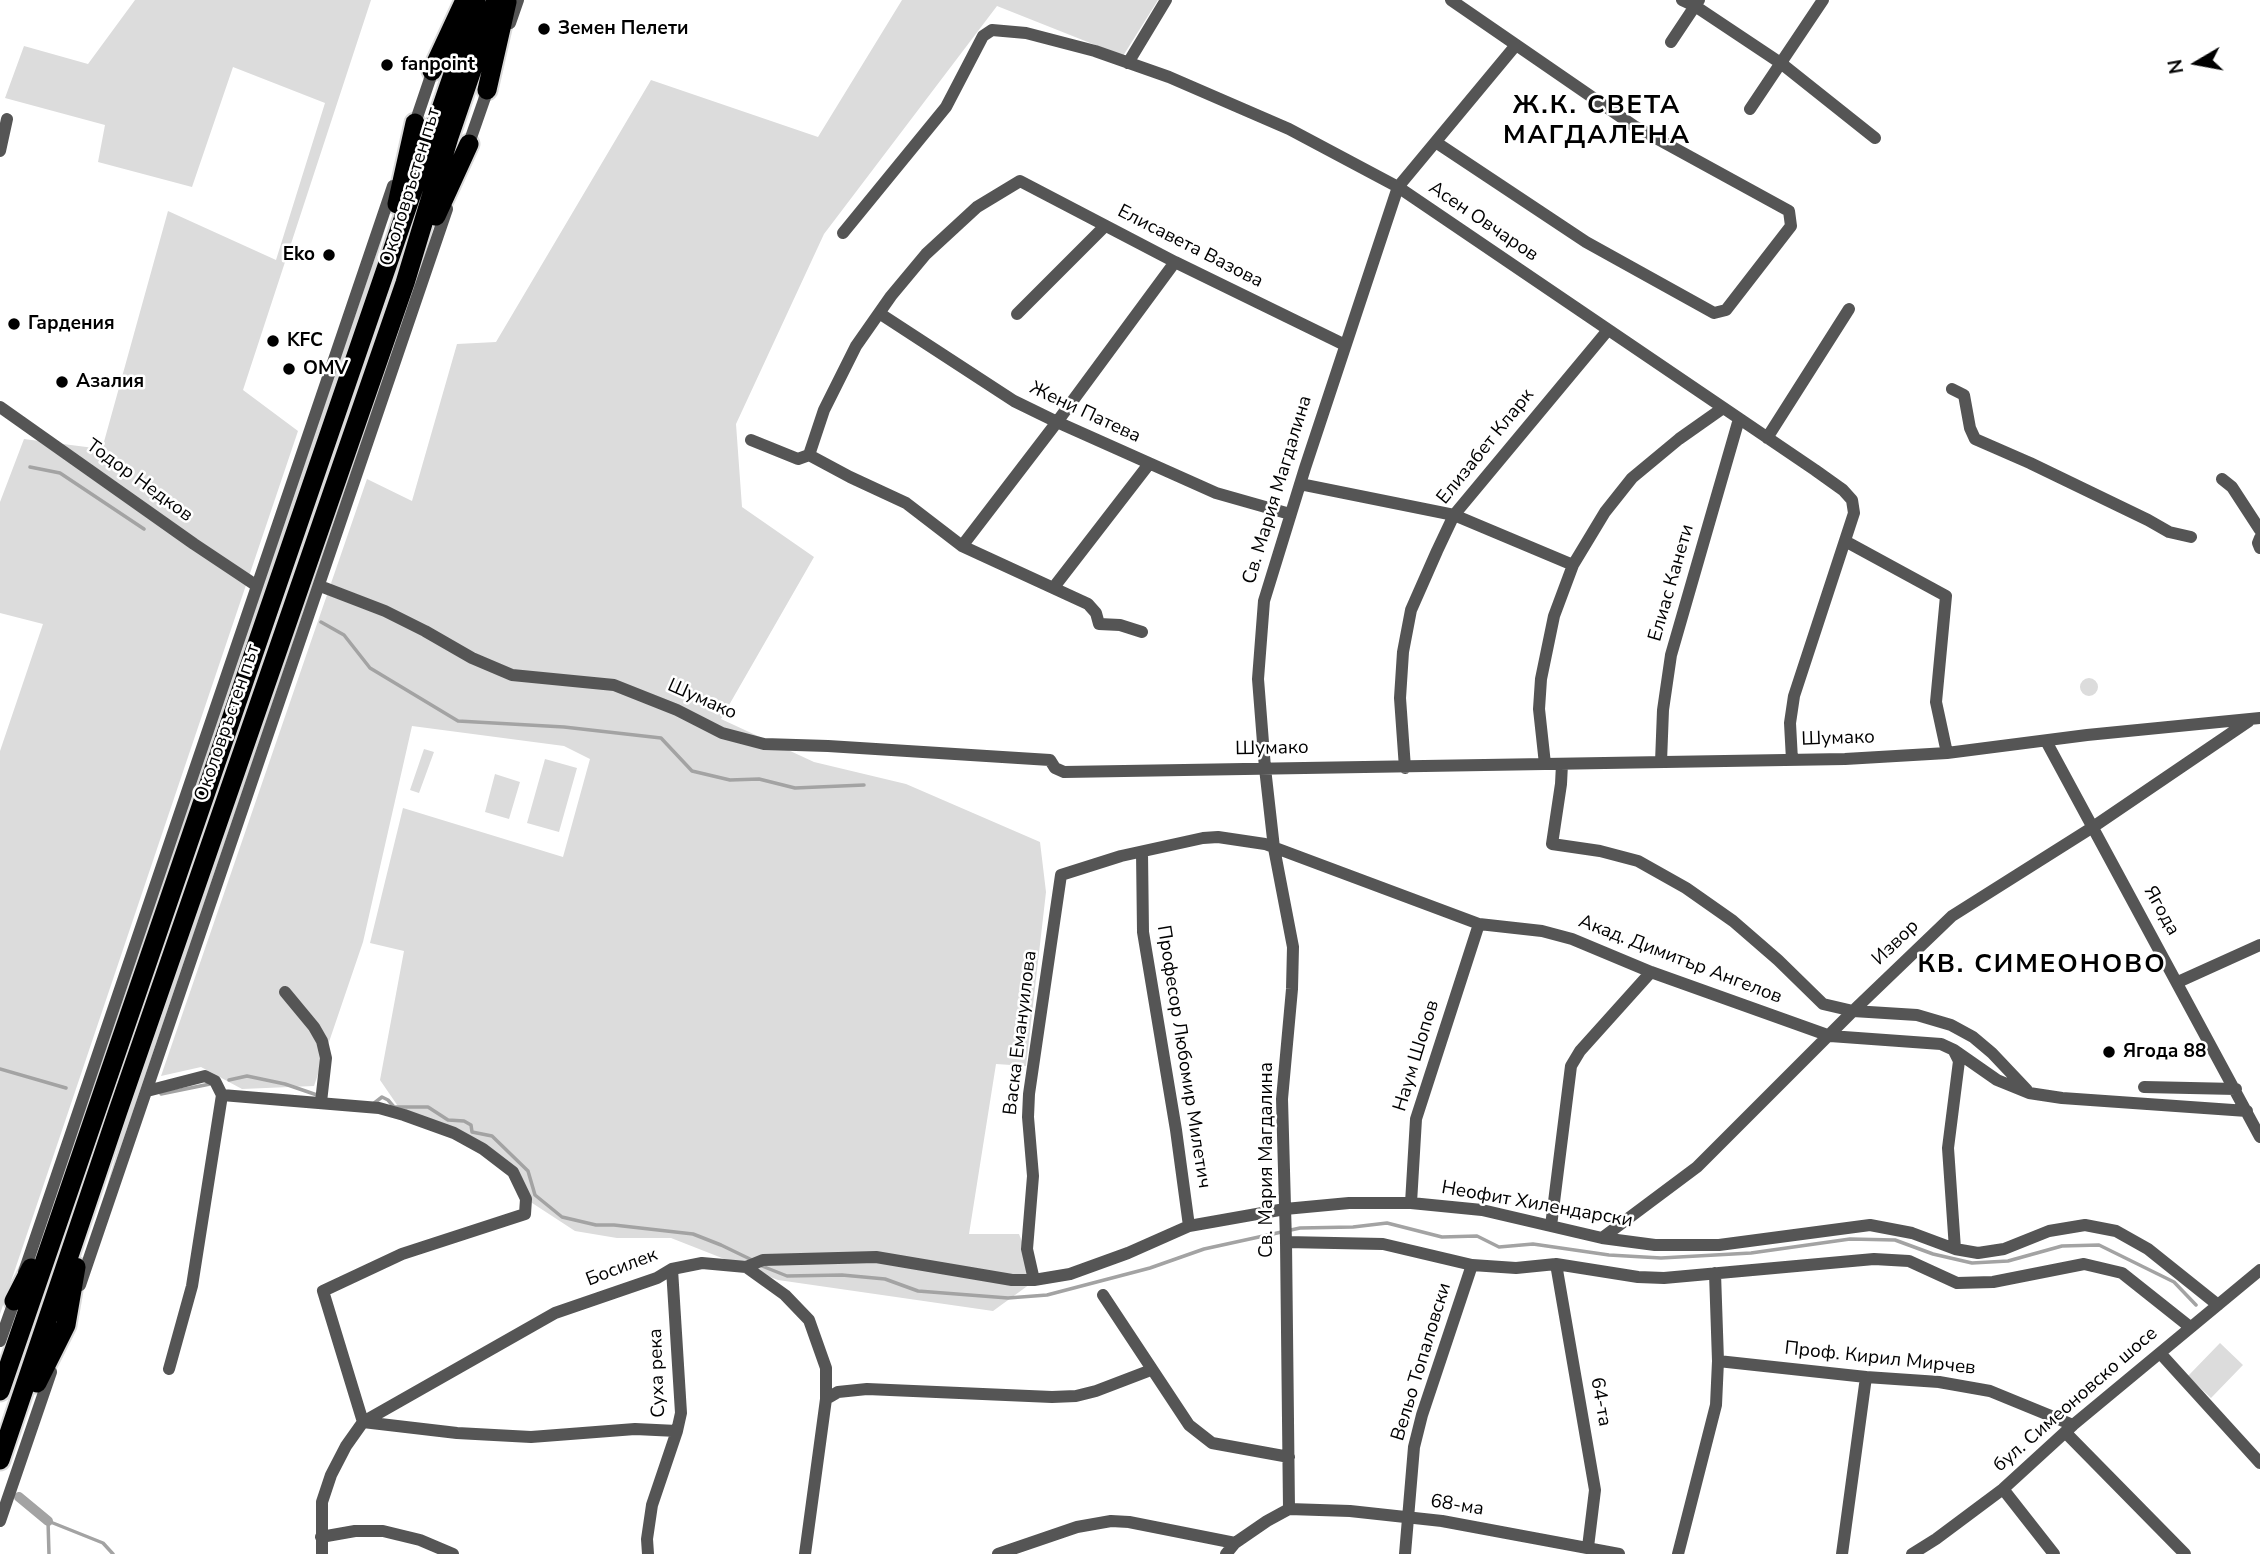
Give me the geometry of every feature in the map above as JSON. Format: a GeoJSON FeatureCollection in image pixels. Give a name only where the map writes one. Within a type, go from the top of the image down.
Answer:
{"type":"FeatureCollection","features":[{"type":"Feature","properties":{"kind":"highway"},"geometry":{"type":"LineString","coordinates":[[432,71],[465,0]]}},
{"type":"Feature","properties":{"kind":"highway","name":"Околовръстен път"},"geometry":{"type":"LineString","coordinates":[[0,1391],[453,74],[476,0]]}},
{"type":"Feature","properties":{"kind":"highway","name":"Околовръстен път"},"geometry":{"type":"LineString","coordinates":[[3,1452],[405,283],[449,137],[496,0]]}},
{"type":"Feature","properties":{"kind":"highway"},"geometry":{"type":"LineString","coordinates":[[487,90],[508,0]]}},
{"type":"Feature","properties":{"kind":"highway"},"geometry":{"type":"LineString","coordinates":[[379,288],[415,123]]}},
{"type":"Feature","properties":{"kind":"highway"},"geometry":{"type":"LineString","coordinates":[[405,283],[469,144]]}},
{"type":"Feature","properties":{"kind":"highway"},"geometry":{"type":"LineString","coordinates":[[14,1301],[61,1208]]}},
{"type":"Feature","properties":{"kind":"highway"},"geometry":{"type":"LineString","coordinates":[[3,1452],[66,1325],[84,1214]]}},
{"type":"Feature","properties":{"kind":"street"},"geometry":{"type":"LineString","coordinates":[[0,1341],[456,0]]}},
{"type":"Feature","properties":{"kind":"street"},"geometry":{"type":"LineString","coordinates":[[0,1521],[518,0]]}},
{"type":"Feature","properties":{"kind":"street"},"geometry":{"type":"LineString","coordinates":[[1128,63],[1166,0]]}},
{"type":"Feature","properties":{"kind":"street"},"geometry":{"type":"LineString","coordinates":[[1437,142],[1586,242],[1714,313],[1726,310],[1791,226],[1789,211],[1634,126],[1451,0]]}},
{"type":"Feature","properties":{"kind":"street"},"geometry":{"type":"LineString","coordinates":[[1682,0],[1697,3],[1782,64],[1875,138]]}},
{"type":"Feature","properties":{"kind":"street"},"geometry":{"type":"LineString","coordinates":[[1750,109],[1823,0]]}},
{"type":"Feature","properties":{"kind":"street"},"geometry":{"type":"LineString","coordinates":[[1671,42],[1697,3]]}},
{"type":"Feature","properties":{"kind":"street","name":"Асен Овчаров"},"geometry":{"type":"LineString","coordinates":[[843,233],[946,107],[983,36],[992,30],[1026,33],[1128,63],[1169,77],[1289,129],[1398,187],[1843,491],[1852,500],[1854,513],[1845,541]]}},
{"type":"Feature","properties":{"kind":"street","name":"Св. Мария Магдалина"},"geometry":{"type":"LineString","coordinates":[[1289,1509],[1282,1099],[1293,947],[1274,848],[1265,768],[1258,679],[1264,601],[1398,187],[1517,45]]}},
{"type":"Feature","properties":{"kind":"street"},"geometry":{"type":"LineString","coordinates":[[0,151],[7,119]]}},
{"type":"Feature","properties":{"kind":"street","name":"Елисавета Вазова"},"geometry":{"type":"LineString","coordinates":[[880,313],[926,254],[977,207],[1020,181],[1175,262],[1345,345]]}},
{"type":"Feature","properties":{"kind":"street"},"geometry":{"type":"LineString","coordinates":[[1017,314],[1105,226]]}},
{"type":"Feature","properties":{"kind":"street"},"geometry":{"type":"LineString","coordinates":[[962,546],[1175,262]]}},
{"type":"Feature","properties":{"kind":"street"},"geometry":{"type":"LineString","coordinates":[[1767,438],[1849,309]]}},
{"type":"Feature","properties":{"kind":"street"},"geometry":{"type":"LineString","coordinates":[[809,455],[824,410],[856,346],[880,313]]}},
{"type":"Feature","properties":{"kind":"street","name":"Жени Патева"},"geometry":{"type":"LineString","coordinates":[[880,313],[1014,401],[1216,493],[1290,514]]}},
{"type":"Feature","properties":{"kind":"street","name":"Елизабет Кларк"},"geometry":{"type":"LineString","coordinates":[[1405,768],[1400,698],[1403,652],[1411,610],[1454,515],[1608,330]]}},
{"type":"Feature","properties":{"kind":"street"},"geometry":{"type":"LineString","coordinates":[[1952,389],[1964,395],[1970,428],[1975,439],[2031,463],[2169,532],[2191,537]]}},
{"type":"Feature","properties":{"kind":"street","name":"Тодор Недков"},"geometry":{"type":"LineString","coordinates":[[0,407],[257,586]]}},
{"type":"Feature","properties":{"kind":"street"},"geometry":{"type":"LineString","coordinates":[[1545,764],[1539,709],[1541,678],[1554,616],[1573,565],[1605,512],[1632,478],[1679,439],[1723,408]]}},
{"type":"Feature","properties":{"kind":"street","name":"Елиас Канети"},"geometry":{"type":"LineString","coordinates":[[1661,762],[1663,710],[1671,655],[1739,419]]}},
{"type":"Feature","properties":{"kind":"street"},"geometry":{"type":"LineString","coordinates":[[751,440],[798,459],[809,455],[906,503],[962,546],[1088,604],[1096,613],[1099,625],[1120,625],[1143,632]]}},
{"type":"Feature","properties":{"kind":"street"},"geometry":{"type":"LineString","coordinates":[[1054,587],[1149,464]]}},
{"type":"Feature","properties":{"kind":"street"},"geometry":{"type":"LineString","coordinates":[[2222,479],[2232,487],[2260,530]]}},
{"type":"Feature","properties":{"kind":"street"},"geometry":{"type":"LineString","coordinates":[[1300,484],[1454,515],[1573,565]]}},
{"type":"Feature","properties":{"kind":"street"},"geometry":{"type":"LineString","coordinates":[[2260,538],[2260,548]]}},
{"type":"Feature","properties":{"kind":"street"},"geometry":{"type":"LineString","coordinates":[[1792,760],[1790,723],[1794,696],[1845,541],[1946,596],[1936,702],[1947,753]]}},
{"type":"Feature","properties":{"kind":"street","name":"Шумако"},"geometry":{"type":"LineString","coordinates":[[320,586],[385,611],[472,659],[501,671],[527,678],[614,685],[677,710],[722,733],[764,744],[1050,760],[1055,768],[1064,772],[1845,759],[1947,753],[2256,718]]}},
{"type":"Feature","properties":{"kind":"street","name":"Извор"},"geometry":{"type":"LineString","coordinates":[[1602,1238],[1697,1167],[1952,916],[2093,827],[2256,718]]}},
{"type":"Feature","properties":{"kind":"street","name":"Ягода"},"geometry":{"type":"LineString","coordinates":[[2046,740],[2260,1137]]}},
{"type":"Feature","properties":{"kind":"street"},"geometry":{"type":"LineString","coordinates":[[1562,764],[1552,844],[1600,851],[1638,861],[1686,888],[1733,921],[1823,1004],[1853,1011],[1917,1015],[1951,1024],[1992,1053],[2029,1093]]}},
{"type":"Feature","properties":{"kind":"street","name":"Акад. Димитър Ангелов"},"geometry":{"type":"LineString","coordinates":[[1061,875],[1101,862],[1210,838],[1252,842],[1479,924],[1562,936],[1651,972],[1830,1035],[1941,1044],[1997,1080],[2029,1093],[2062,1098],[2247,1111]]}},
{"type":"Feature","properties":{"kind":"street","name":"Професор Любомир Милетич"},"geometry":{"type":"LineString","coordinates":[[1142,852],[1143,932],[1189,1226]]}},
{"type":"Feature","properties":{"kind":"street","name":"Васка Емануилова"},"geometry":{"type":"LineString","coordinates":[[1034,1280],[1027,1249],[1033,1176],[1028,1117],[1029,1094],[1061,875]]}},
{"type":"Feature","properties":{"kind":"street","name":"Наум Шопов"},"geometry":{"type":"LineString","coordinates":[[1411,1203],[1416,1119],[1479,924]]}},
{"type":"Feature","properties":{"kind":"street"},"geometry":{"type":"LineString","coordinates":[[2178,982],[2260,945]]}},
{"type":"Feature","properties":{"kind":"street"},"geometry":{"type":"LineString","coordinates":[[1551,1226],[1571,1066],[1580,1051],[1651,972]]}},
{"type":"Feature","properties":{"kind":"street"},"geometry":{"type":"LineString","coordinates":[[285,992],[322,1041],[326,1058],[321,1102]]}},
{"type":"Feature","properties":{"kind":"street"},"geometry":{"type":"LineString","coordinates":[[1954,1050],[1959,1061],[1948,1148],[1955,1249]]}},
{"type":"Feature","properties":{"kind":"street"},"geometry":{"type":"LineString","coordinates":[[147,1091],[205,1076],[215,1081],[222,1095],[192,1286],[169,1369]]}},
{"type":"Feature","properties":{"kind":"street"},"geometry":{"type":"LineString","coordinates":[[2144,1087],[2236,1089]]}},
{"type":"Feature","properties":{"kind":"street"},"geometry":{"type":"LineString","coordinates":[[222,1095],[379,1108],[404,1115],[454,1133],[483,1149],[513,1172],[526,1199],[525,1214],[402,1254],[323,1291],[363,1422],[457,1433],[531,1437],[635,1429],[677,1431]]}},
{"type":"Feature","properties":{"kind":"street","name":"Неофит Хилендарски"},"geometry":{"type":"LineString","coordinates":[[747,1267],[763,1261],[876,1257],[1012,1280],[1034,1280],[1070,1274],[1129,1253],[1189,1226],[1285,1209],[1349,1203],[1411,1203],[1482,1210],[1602,1238],[1655,1245],[1719,1245],[1870,1225],[1912,1233],[1955,1249],[1978,1253],[2004,1249],[2049,1231],[2085,1225],[2116,1231],[2148,1249],[2218,1305]]}},
{"type":"Feature","properties":{"kind":"street"},"geometry":{"type":"LineString","coordinates":[[1286,1241],[1383,1244],[1472,1265],[1516,1268],[1556,1264],[1638,1277],[1664,1278],[1874,1258],[1909,1261],[1957,1283],[1993,1282],[2084,1264],[2122,1273],[2190,1327]]}},
{"type":"Feature","properties":{"kind":"street","name":"Босилек"},"geometry":{"type":"LineString","coordinates":[[322,1554],[322,1502],[331,1475],[346,1446],[363,1422],[555,1312],[657,1278],[673,1269],[702,1263],[747,1267]]}},
{"type":"Feature","properties":{"kind":"street","name":"64-та"},"geometry":{"type":"LineString","coordinates":[[1556,1264],[1595,1490],[1588,1547]]}},
{"type":"Feature","properties":{"kind":"street","name":"Вельо Топаловски"},"geometry":{"type":"LineString","coordinates":[[1405,1554],[1414,1447],[1472,1265]]}},
{"type":"Feature","properties":{"kind":"street"},"geometry":{"type":"LineString","coordinates":[[747,1267],[785,1294],[809,1320],[826,1368],[826,1399],[805,1554]]}},
{"type":"Feature","properties":{"kind":"street","name":"Суха река"},"geometry":{"type":"LineString","coordinates":[[648,1554],[647,1539],[652,1505],[681,1413],[673,1269]]}},
{"type":"Feature","properties":{"kind":"street","name":"бул. Симеоновско шосе"},"geometry":{"type":"LineString","coordinates":[[1912,1554],[2003,1489],[2069,1429],[2260,1269]]}},
{"type":"Feature","properties":{"kind":"street"},"geometry":{"type":"LineString","coordinates":[[1678,1554],[1716,1405],[1718,1360],[1714,1273]]}},
{"type":"Feature","properties":{"kind":"street"},"geometry":{"type":"LineString","coordinates":[[1103,1295],[1189,1425],[1212,1443],[1289,1457]]}},
{"type":"Feature","properties":{"kind":"street"},"geometry":{"type":"LineString","coordinates":[[2160,1353],[2260,1463]]}},
{"type":"Feature","properties":{"kind":"street","name":"Проф. Кирил Мирчев"},"geometry":{"type":"LineString","coordinates":[[1718,1360],[1866,1377],[1939,1382],[1990,1391],[2069,1429]]}},
{"type":"Feature","properties":{"kind":"street"},"geometry":{"type":"LineString","coordinates":[[826,1399],[838,1392],[867,1389],[1076,1396],[1151,1370]]}},
{"type":"Feature","properties":{"kind":"street"},"geometry":{"type":"LineString","coordinates":[[1842,1554],[1866,1377]]}},
{"type":"Feature","properties":{"kind":"street"},"geometry":{"type":"LineString","coordinates":[[2069,1429],[2185,1554]]}},
{"type":"Feature","properties":{"kind":"street"},"geometry":{"type":"LineString","coordinates":[[2003,1489],[2054,1554]]}},
{"type":"Feature","properties":{"kind":"street"},"geometry":{"type":"LineString","coordinates":[[1226,1554],[1235,1544],[1267,1521],[1289,1509]]}},
{"type":"Feature","properties":{"kind":"street","name":"68-ма"},"geometry":{"type":"LineString","coordinates":[[1289,1509],[1350,1511],[1442,1521],[1619,1554]]}},
{"type":"Feature","properties":{"kind":"street"},"geometry":{"type":"LineString","coordinates":[[998,1554],[1077,1527],[1111,1521],[1129,1522],[1235,1544]]}},
{"type":"Feature","properties":{"kind":"street"},"geometry":{"type":"LineString","coordinates":[[321,1537],[355,1531],[383,1531],[420,1540],[453,1554]]}},
{"type":"Feature","properties":{"kind":"street"},"geometry":{"type":"LineString","coordinates":[[1543,1554],[1544,1540]]}},
{"type":"Feature","properties":{"kind":"shaded area"},"geometry":{"type":"Polygon","coordinates":[[[135,0],[371,0],[243,390],[298,431],[0,1314],[0,751],[43,624],[0,613],[0,502],[24,439],[102,449],[168,211],[276,260],[325,103],[233,67],[192,187],[98,162],[105,125],[5,98],[24,46],[88,64],[135,0]]]}},
{"type":"Feature","properties":{"kind":"shaded area"},"geometry":{"type":"Polygon","coordinates":[[[485,0],[490,0],[33,1338],[29,1336],[485,0]]]}},
{"type":"Feature","properties":{"kind":"shaded area"},"geometry":{"type":"Polygon","coordinates":[[[902,0],[1158,0],[1123,56],[997,6],[824,234],[736,424],[742,507],[814,557],[721,719],[814,762],[906,784],[1040,842],[1046,892],[1026,1066],[996,1064],[969,1234],[1019,1234],[1037,1279],[993,1311],[778,1280],[671,1238],[617,1238],[575,1231],[526,1199],[513,1172],[483,1149],[404,1115],[380,1080],[404,951],[370,943],[403,808],[563,857],[590,759],[564,746],[412,726],[363,942],[314,1086],[242,1089],[201,1067],[161,1076],[367,479],[412,501],[457,344],[496,342],[651,80],[818,137],[902,0]]]}},
{"type":"Feature","properties":{"kind":"shaded area"},"geometry":{"type":"Polygon","coordinates":[[[386,225],[372,278],[79,1131],[60,1178],[386,225]]]}},
{"type":"Feature","properties":{"kind":"shaded area"},"geometry":{"type":"Polygon","coordinates":[[[429,244],[105,1193],[121,1137],[408,297],[429,244]]]}},
{"type":"Feature","properties":{"kind":"shaded area"},"geometry":{"type":"Polygon","coordinates":[[[2089,678],[2095,681],[2098,687],[2095,693],[2089,696],[2083,693],[2080,687],[2083,681],[2089,678]]]}},
{"type":"Feature","properties":{"kind":"shaded area"},"geometry":{"type":"Polygon","coordinates":[[[424,749],[434,752],[419,793],[410,790],[424,749]]]}},
{"type":"Feature","properties":{"kind":"shaded area"},"geometry":{"type":"Polygon","coordinates":[[[545,759],[577,768],[559,832],[527,823],[545,759]]]}},
{"type":"Feature","properties":{"kind":"shaded area"},"geometry":{"type":"Polygon","coordinates":[[[495,774],[520,782],[509,819],[485,812],[495,774]]]}},
{"type":"Feature","properties":{"kind":"shaded area"},"geometry":{"type":"Polygon","coordinates":[[[2220,1343],[2243,1365],[2211,1398],[2188,1376],[2220,1343]]]}},
{"type":"Feature","properties":{"kind":"waterway"},"geometry":{"type":"LineString","coordinates":[[30,467],[60,473],[144,529]]}},
{"type":"Feature","properties":{"kind":"waterway"},"geometry":{"type":"LineString","coordinates":[[321,622],[344,635],[370,668],[458,721],[564,727],[661,738],[692,771],[730,780],[759,779],[795,788],[864,785]]}},
{"type":"Feature","properties":{"kind":"waterway"},"geometry":{"type":"LineString","coordinates":[[0,1069],[66,1088]]}},
{"type":"Feature","properties":{"kind":"waterway"},"geometry":{"type":"LineString","coordinates":[[229,1080],[247,1076],[285,1084],[317,1095]]}},
{"type":"Feature","properties":{"kind":"waterway"},"geometry":{"type":"LineString","coordinates":[[161,1094],[210,1084]]}},
{"type":"Feature","properties":{"kind":"waterway"},"geometry":{"type":"LineString","coordinates":[[373,1104],[382,1097],[394,1107],[428,1107],[448,1120],[464,1121],[471,1125],[472,1132],[492,1136],[528,1171],[535,1195],[562,1217],[596,1225],[693,1234],[752,1260]]}},
{"type":"Feature","properties":{"kind":"waterway"},"geometry":{"type":"LineString","coordinates":[[762,1266],[787,1276],[842,1275],[885,1279],[918,1291],[1008,1298],[1047,1295],[1150,1268],[1204,1249],[1300,1228],[1387,1223],[1442,1237],[1477,1236],[1499,1247],[1533,1244],[1609,1255],[1661,1258],[1751,1253],[1850,1239],[1895,1240],[1933,1254],[1972,1263],[2008,1261],[2062,1246],[2099,1245],[2174,1282],[2196,1305]]}},
{"type":"Feature","properties":{"kind":"waterway"},"geometry":{"type":"LineString","coordinates":[[19,1497],[48,1521]]}},
{"type":"Feature","properties":{"kind":"waterway"},"geometry":{"type":"LineString","coordinates":[[49,1554],[48,1521],[103,1543],[113,1554]]}},
{"type":"Feature","properties":{"kind":"place","name":"Земен Пелети"},"geometry":{"type":"Point","coordinates":[544,29]}},
{"type":"Feature","properties":{"kind":"place","name":"fanpoint"},"geometry":{"type":"Point","coordinates":[387,65]}},
{"type":"Feature","properties":{"kind":"place","name":"Eko"},"geometry":{"type":"Point","coordinates":[329,255]}},
{"type":"Feature","properties":{"kind":"place","name":"Гардения"},"geometry":{"type":"Point","coordinates":[14,324]}},
{"type":"Feature","properties":{"kind":"place","name":"KFC"},"geometry":{"type":"Point","coordinates":[273,341]}},
{"type":"Feature","properties":{"kind":"place","name":"OMV"},"geometry":{"type":"Point","coordinates":[289,369]}},
{"type":"Feature","properties":{"kind":"place","name":"Азалия"},"geometry":{"type":"Point","coordinates":[62,382]}},
{"type":"Feature","properties":{"kind":"place","name":"Ягода 88"},"geometry":{"type":"Point","coordinates":[2109,1052]}},
{"type":"Feature","properties":{"kind":"district","name":"Ж.К. СВЕТА МАГДАЛЕНА"},"geometry":{"type":"Point","coordinates":[1597,122]}},
{"type":"Feature","properties":{"kind":"district","name":"КВ. СИМЕОНОВО"},"geometry":{"type":"Point","coordinates":[2042,966]}}]}
